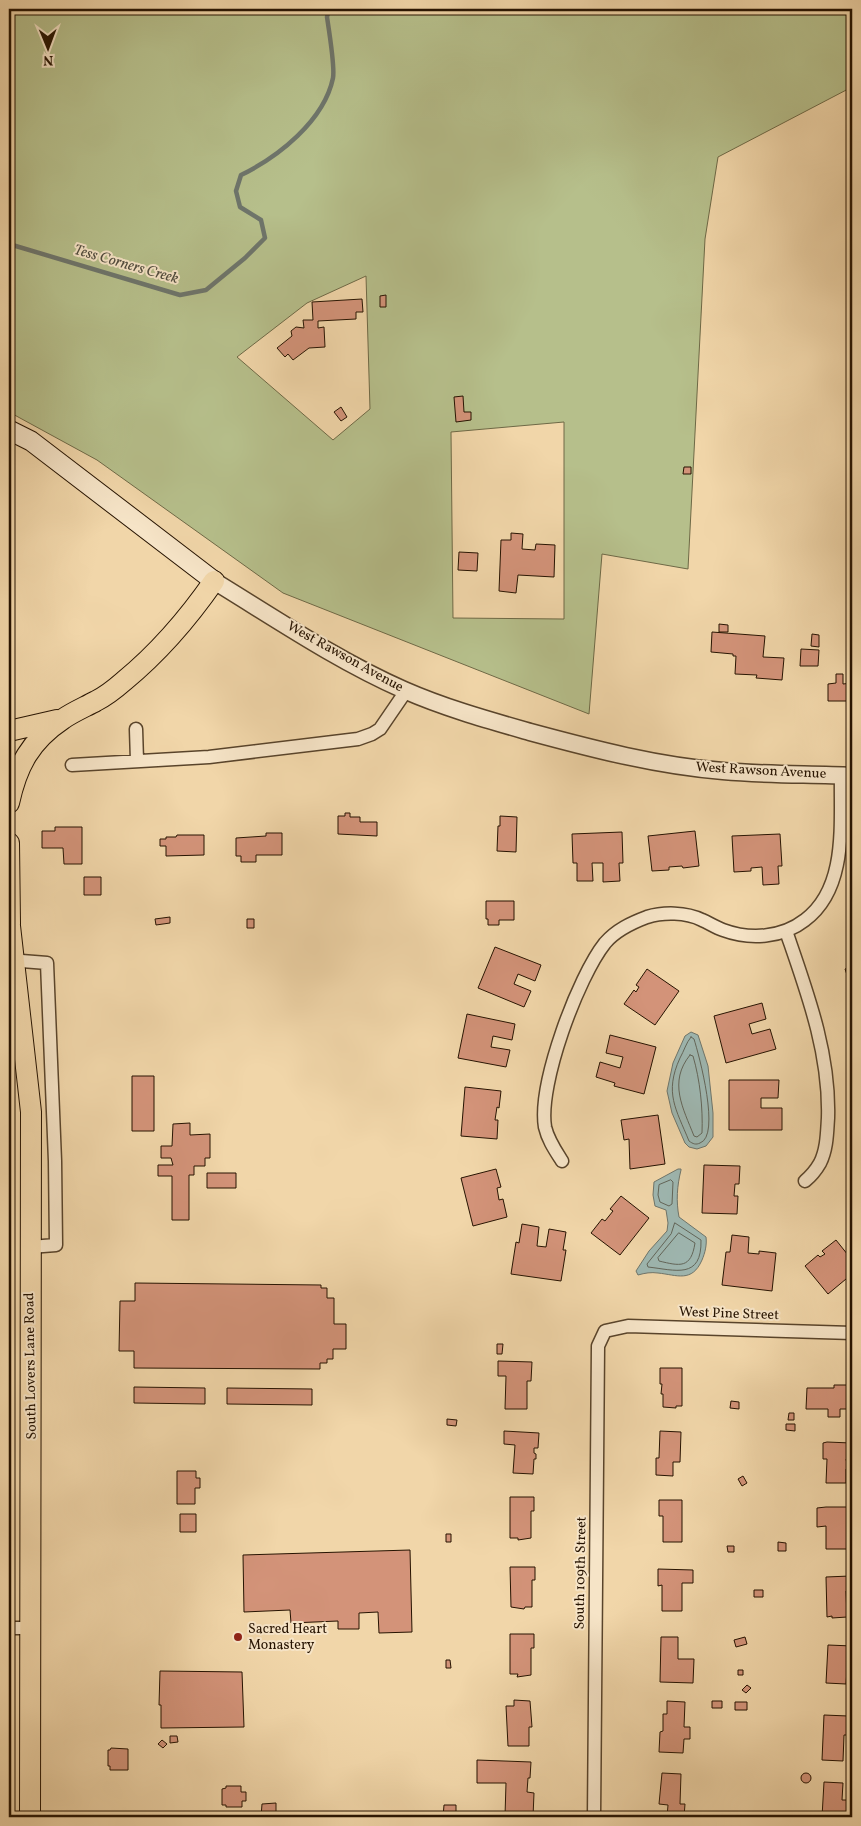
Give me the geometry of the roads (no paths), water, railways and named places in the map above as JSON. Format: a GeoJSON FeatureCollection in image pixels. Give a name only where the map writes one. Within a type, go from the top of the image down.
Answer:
{"type":"FeatureCollection","features":[{"type":"Feature","properties":{"kind":"main road","name":"West Rawson Avenue"},"geometry":{"type":"LineString","coordinates":[[9,430],[31,441],[214,581]]}},
{"type":"Feature","properties":{"kind":"main road"},"geometry":{"type":"LineString","coordinates":[[9,804],[14,781],[24,758],[40,737],[63,718],[99,700],[146,662],[197,606],[214,581]]}},
{"type":"Feature","properties":{"kind":"main road"},"geometry":{"type":"LineString","coordinates":[[9,730],[63,718]]}},
{"type":"Feature","properties":{"kind":"main road","name":"South Lovers Lane Road"},"geometry":{"type":"LineString","coordinates":[[9,843],[12,960],[30,1112],[32,1447],[30,1817]]}},
{"type":"Feature","properties":{"kind":"street","name":"West Rawson Avenue"},"geometry":{"type":"LineString","coordinates":[[214,581],[338,656],[406,691],[500,723],[636,758],[723,771],[847,776]]}},
{"type":"Feature","properties":{"kind":"street"},"geometry":{"type":"LineString","coordinates":[[72,765],[210,757],[358,739],[380,729],[406,691]]}},
{"type":"Feature","properties":{"kind":"street"},"geometry":{"type":"LineString","coordinates":[[136,729],[137,761]]}},
{"type":"Feature","properties":{"kind":"street"},"geometry":{"type":"LineString","coordinates":[[562,1161],[549,1141],[544,1116],[549,1082],[557,1050],[577,994],[605,944],[614,934],[626,926],[649,916],[671,914],[694,917],[722,930],[738,934],[765,936],[797,926],[815,912],[826,897],[835,875],[847,776]]}},
{"type":"Feature","properties":{"kind":"street"},"geometry":{"type":"LineString","coordinates":[[786,931],[811,1004],[827,1089],[828,1114],[825,1150],[816,1170],[805,1181]]}},
{"type":"Feature","properties":{"kind":"street"},"geometry":{"type":"LineString","coordinates":[[12,960],[47,963],[55,1161],[56,1245],[30,1247]]}},
{"type":"Feature","properties":{"kind":"street","name":"West Pine Street"},"geometry":{"type":"LineString","coordinates":[[605,1331],[628,1326],[852,1333]]}},
{"type":"Feature","properties":{"kind":"street","name":"South 109th Street"},"geometry":{"type":"LineString","coordinates":[[594,1817],[598,1346],[605,1331]]}},
{"type":"Feature","properties":{"kind":"street"},"geometry":{"type":"LineString","coordinates":[[9,1628],[30,1628]]}},
{"type":"Feature","properties":{"kind":"water"},"geometry":{"type":"Polygon","coordinates":[[[691,1032],[698,1035],[708,1066],[713,1113],[713,1137],[706,1146],[697,1149],[689,1147],[685,1143],[672,1113],[667,1091],[673,1063],[685,1036],[691,1032]]]}},
{"type":"Feature","properties":{"kind":"water"},"geometry":{"type":"Polygon","coordinates":[[[681,1169],[677,1194],[679,1217],[706,1237],[703,1257],[698,1267],[689,1275],[678,1276],[646,1273],[638,1275],[636,1271],[649,1251],[667,1231],[666,1210],[655,1206],[653,1195],[654,1182],[681,1169]]]}},
{"type":"Feature","properties":{"kind":"waterway","name":"Tess Corners Creek"},"geometry":{"type":"LineString","coordinates":[[9,244],[180,295],[206,290],[245,258],[265,238],[261,220],[240,207],[236,191],[241,175],[270,158],[298,136],[310,123],[328,94],[333,78],[332,48],[327,17],[329,9]]}},
{"type":"Feature","properties":{"kind":"place","name":"Sacred Heart Monastery"},"geometry":{"type":"Point","coordinates":[238,1637]}}]}
